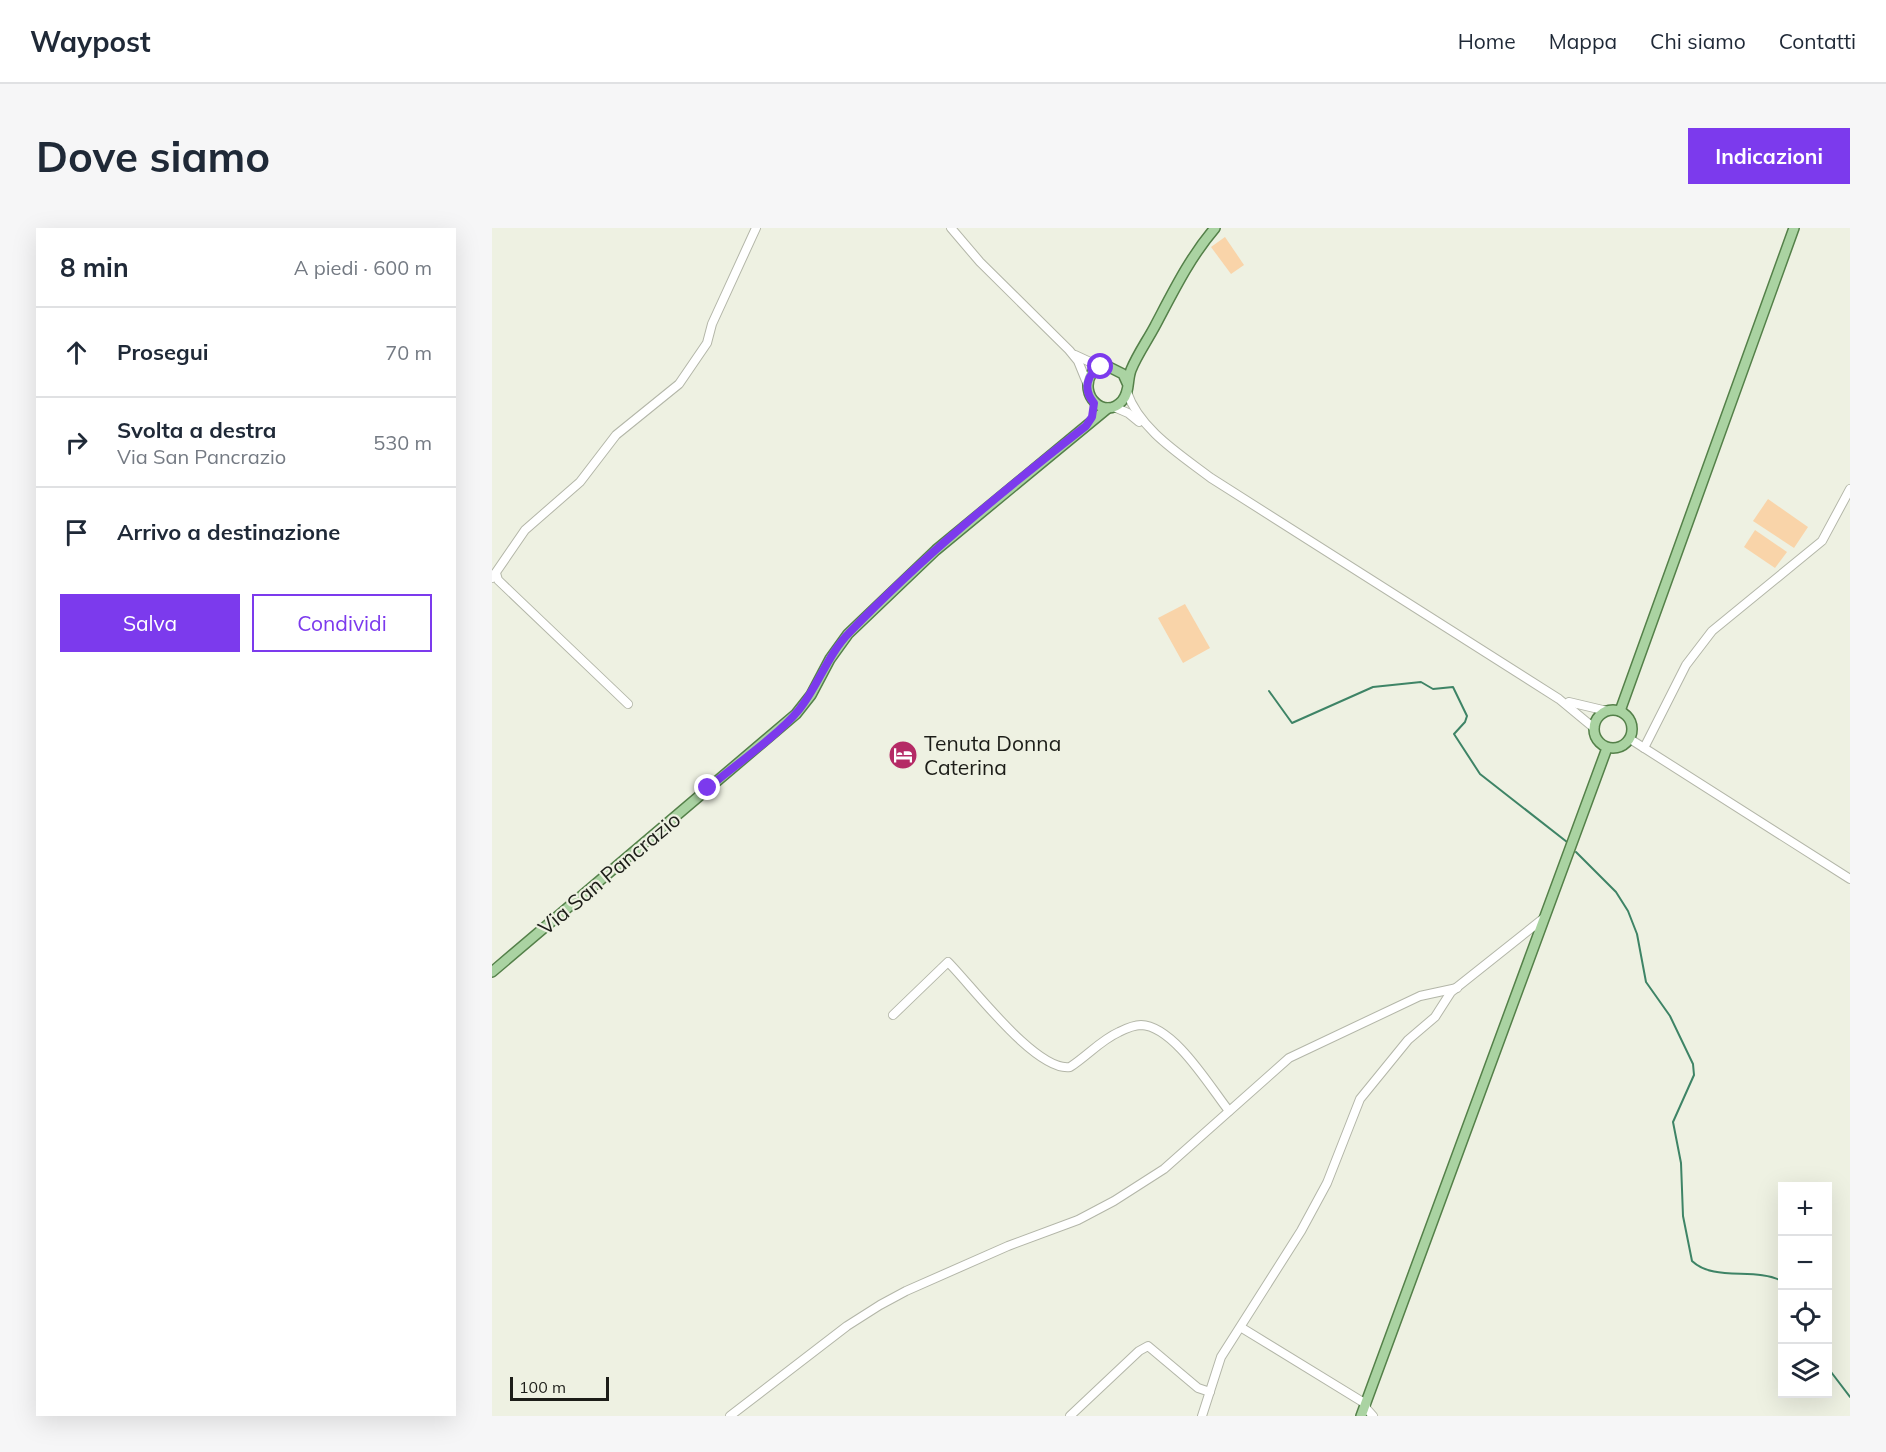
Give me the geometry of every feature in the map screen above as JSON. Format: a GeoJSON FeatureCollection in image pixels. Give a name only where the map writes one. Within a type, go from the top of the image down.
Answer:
{"type":"FeatureCollection","features":[{"type":"Feature","properties":{"kind":"main road"},"geometry":{"type":"LineString","coordinates":[[1094,403],[1111,407],[1125,398],[1130,371],[1186,269],[1215,228]]}},
{"type":"Feature","properties":{"kind":"main road"},"geometry":{"type":"LineString","coordinates":[[1620,711],[1794,228]]}},
{"type":"Feature","properties":{"kind":"main road"},"geometry":{"type":"LineString","coordinates":[[1086,426],[1092,417],[1094,403],[1088,394],[1087,383],[1092,373],[1105,367],[1137,359]]}},
{"type":"Feature","properties":{"kind":"main road"},"geometry":{"type":"LineString","coordinates":[[1105,367],[1123,374],[1128,389]]}},
{"type":"Feature","properties":{"kind":"main road","name":"Via San Pancrazio"},"geometry":{"type":"LineString","coordinates":[[492,972],[796,714],[811,695],[830,659],[848,634],[936,550],[1111,407]]}},
{"type":"Feature","properties":{"kind":"main road"},"geometry":{"type":"LineString","coordinates":[[1607,711],[1620,711],[1632,723],[1630,739],[1623,746],[1607,747],[1597,740],[1594,728],[1598,717],[1607,711]]}},
{"type":"Feature","properties":{"kind":"main road"},"geometry":{"type":"LineString","coordinates":[[1364,1409],[1607,747]]}},
{"type":"Feature","properties":{"kind":"street"},"geometry":{"type":"LineString","coordinates":[[628,704],[494,575],[525,530],[580,482],[615,435],[679,384],[707,343],[712,324],[756,228]]}},
{"type":"Feature","properties":{"kind":"street"},"geometry":{"type":"LineString","coordinates":[[951,228],[980,262],[1069,350],[1078,361],[1087,383]]}},
{"type":"Feature","properties":{"kind":"street"},"geometry":{"type":"LineString","coordinates":[[1069,350],[1105,367]]}},
{"type":"Feature","properties":{"kind":"street"},"geometry":{"type":"LineString","coordinates":[[1128,389],[1133,408],[1153,430],[1211,478],[1559,699],[1594,728]]}},
{"type":"Feature","properties":{"kind":"street"},"geometry":{"type":"LineString","coordinates":[[1111,407],[1153,430]]}},
{"type":"Feature","properties":{"kind":"street"},"geometry":{"type":"LineString","coordinates":[[1644,748],[1686,664],[1712,631],[1822,542],[1850,489]]}},
{"type":"Feature","properties":{"kind":"street"},"geometry":{"type":"LineString","coordinates":[[1559,699],[1607,711]]}},
{"type":"Feature","properties":{"kind":"street"},"geometry":{"type":"LineString","coordinates":[[1630,739],[1850,879]]}},
{"type":"Feature","properties":{"kind":"street"},"geometry":{"type":"LineString","coordinates":[[1202,1416],[1221,1357],[1242,1328],[1322,1193],[1360,1099],[1407,1040],[1435,1017],[1457,987],[1544,918]]}},
{"type":"Feature","properties":{"kind":"street"},"geometry":{"type":"LineString","coordinates":[[892,1014],[948,962],[1015,1037],[1056,1065],[1063,1068],[1070,1067],[1118,1032],[1139,1025],[1148,1026],[1167,1035],[1228,1111]]}},
{"type":"Feature","properties":{"kind":"street"},"geometry":{"type":"LineString","coordinates":[[730,1416],[847,1326],[888,1300],[1008,1246],[1078,1220],[1114,1201],[1164,1168],[1289,1058],[1420,996],[1457,987]]}},
{"type":"Feature","properties":{"kind":"street"},"geometry":{"type":"LineString","coordinates":[[1242,1328],[1373,1416]]}},
{"type":"Feature","properties":{"kind":"street"},"geometry":{"type":"LineString","coordinates":[[1070,1416],[1139,1350],[1148,1346],[1198,1388],[1210,1392]]}},
{"type":"Feature","properties":{"kind":"shaded area"},"geometry":{"type":"Polygon","coordinates":[[[1225,237],[1244,265],[1231,274],[1211,247],[1225,237]]]}},
{"type":"Feature","properties":{"kind":"shaded area"},"geometry":{"type":"Polygon","coordinates":[[[1768,499],[1808,527],[1794,548],[1753,521],[1768,499]]]}},
{"type":"Feature","properties":{"kind":"shaded area"},"geometry":{"type":"Polygon","coordinates":[[[1755,530],[1787,552],[1775,568],[1744,547],[1755,530]]]}},
{"type":"Feature","properties":{"kind":"shaded area"},"geometry":{"type":"Polygon","coordinates":[[[1185,604],[1210,648],[1183,663],[1158,618],[1185,604]]]}},
{"type":"Feature","properties":{"kind":"waterway"},"geometry":{"type":"LineString","coordinates":[[1269,691],[1292,723],[1373,687],[1421,682],[1433,689],[1453,687],[1467,716],[1465,722],[1454,734],[1480,774],[1567,842]]}},
{"type":"Feature","properties":{"kind":"waterway"},"geometry":{"type":"LineString","coordinates":[[1576,852],[1616,892],[1628,911],[1637,934],[1646,982],[1670,1016],[1693,1064],[1694,1075],[1673,1122],[1681,1163],[1683,1216],[1692,1261],[1712,1271],[1760,1275],[1778,1280]]}},
{"type":"Feature","properties":{"kind":"waterway"},"geometry":{"type":"LineString","coordinates":[[1832,1373],[1850,1397]]}},
{"type":"Feature","properties":{"kind":"place","name":"Tenuta Donna Caterina"},"geometry":{"type":"Point","coordinates":[903,755]}},
{"type":"Feature","properties":{"kind":"route"},"geometry":{"type":"LineString","coordinates":[[708,788],[796,714],[811,695],[838,646],[858,624],[936,550],[1034,466],[1086,426],[1094,410],[1087,383],[1092,373],[1101,367]]}}]}
